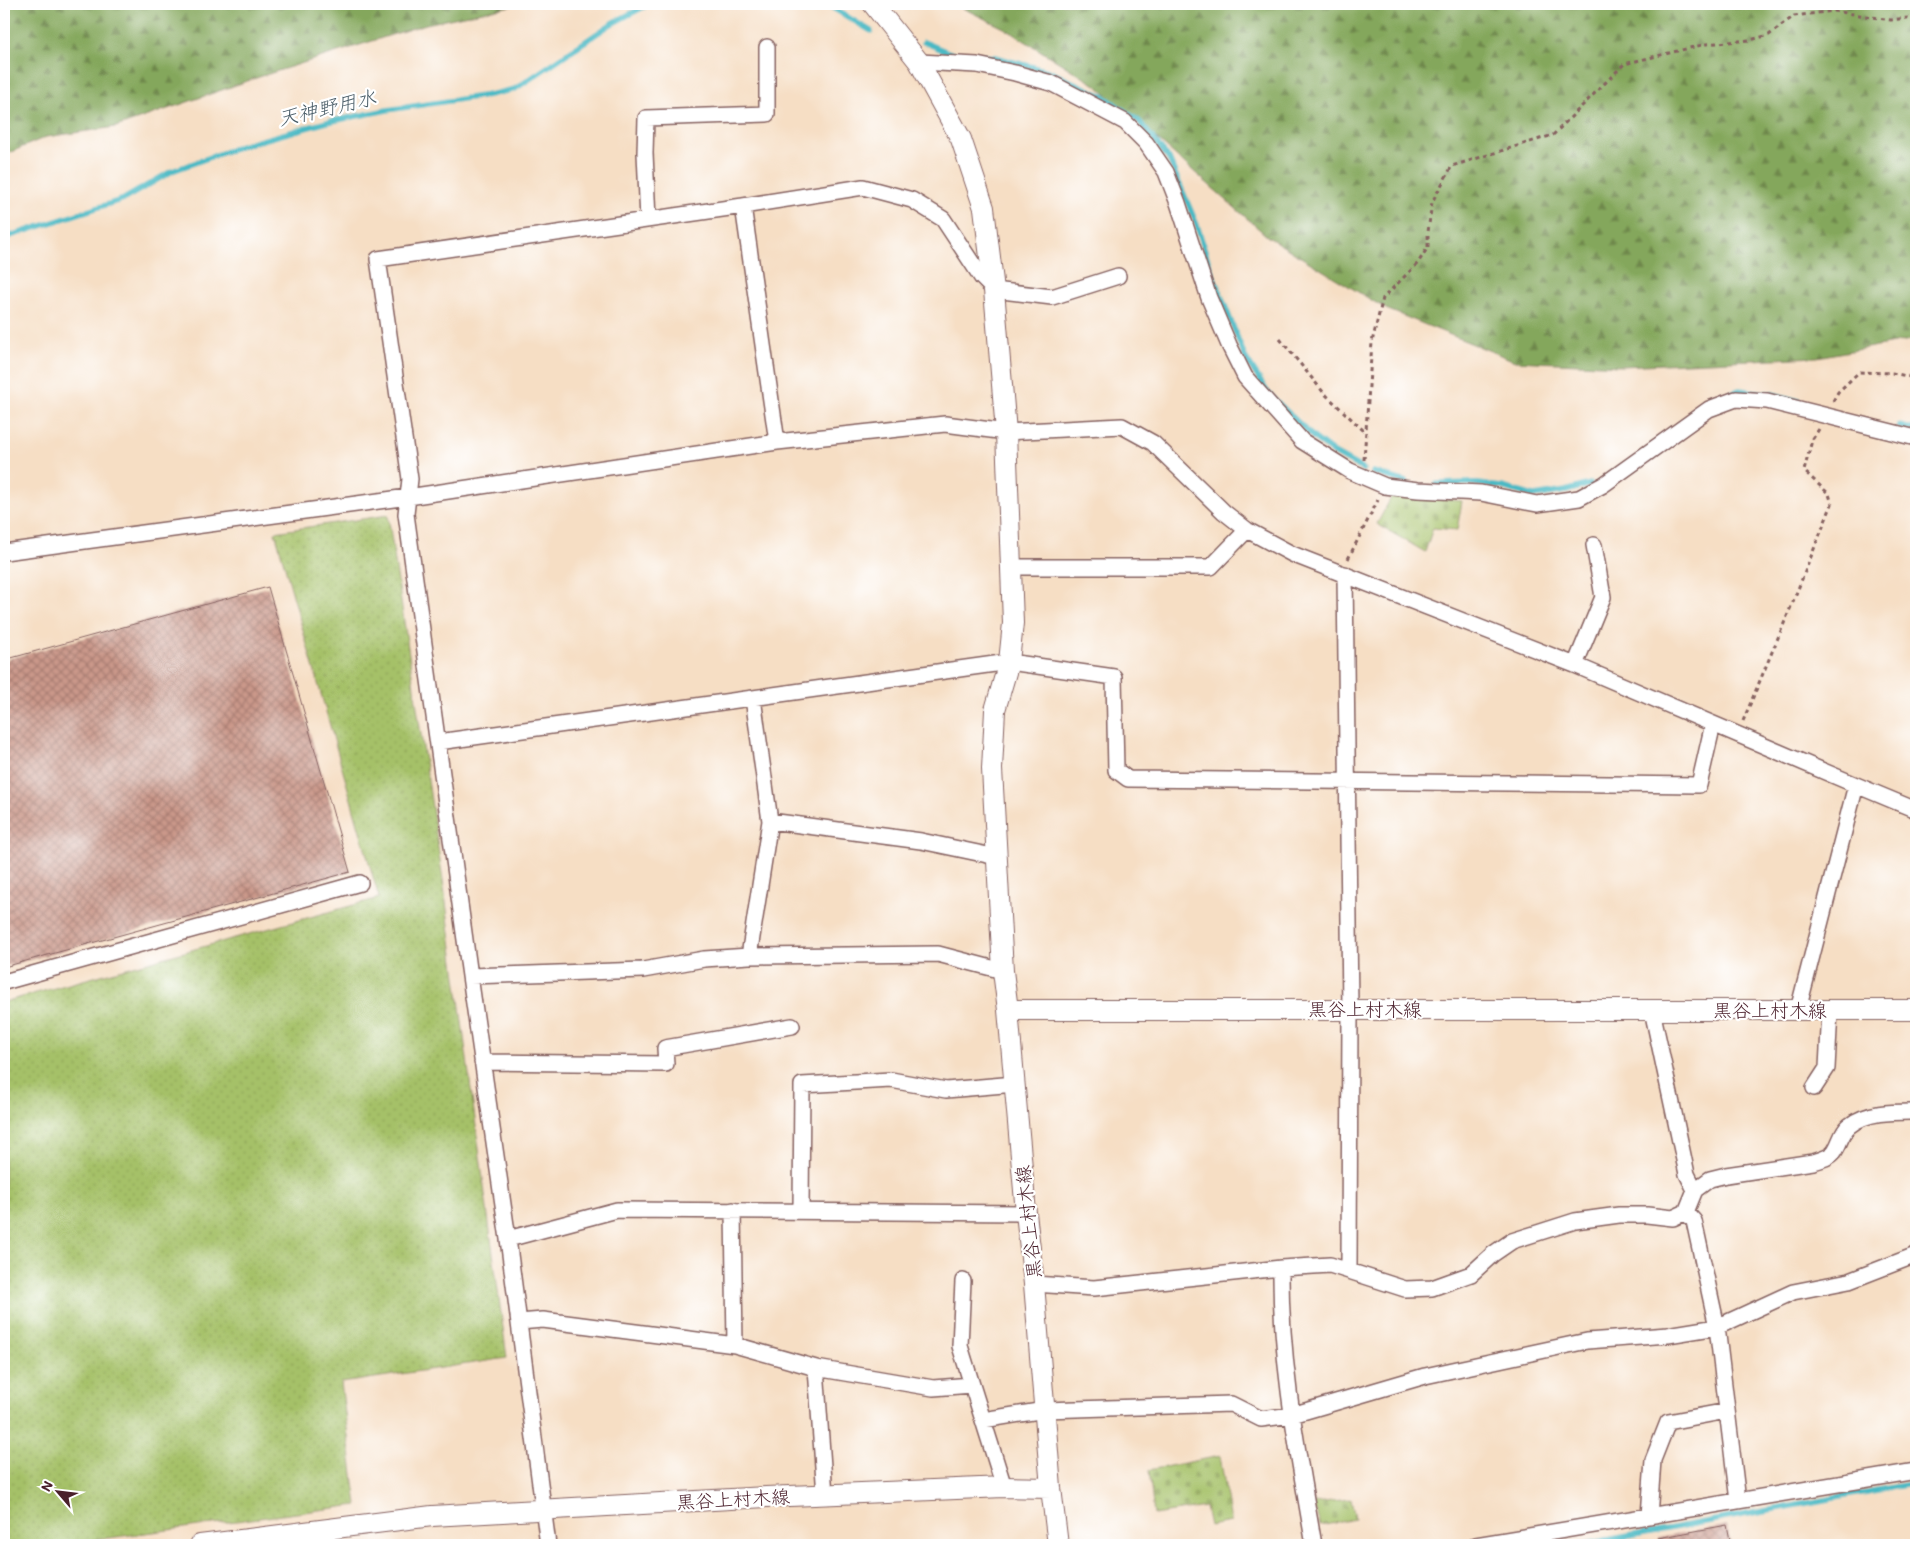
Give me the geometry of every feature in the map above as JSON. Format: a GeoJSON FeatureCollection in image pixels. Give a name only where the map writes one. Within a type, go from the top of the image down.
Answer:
{"type":"FeatureCollection","features":[{"type":"Feature","properties":{"kind":"main road"},"geometry":{"type":"LineString","coordinates":[[873,4],[919,62],[961,139],[984,208],[994,290],[1006,432],[1013,623],[1008,662],[995,710],[992,769],[1003,971],[1008,1010]]}},
{"type":"Feature","properties":{"kind":"main road","name":"黒谷上村木線"},"geometry":{"type":"LineString","coordinates":[[200,1545],[432,1516],[826,1495],[1004,1487],[1051,1488],[1008,1010],[1350,1008],[1916,1010]]}},
{"type":"Feature","properties":{"kind":"main road"},"geometry":{"type":"LineString","coordinates":[[1051,1488],[1058,1545]]}},
{"type":"Feature","properties":{"kind":"street"},"geometry":{"type":"LineString","coordinates":[[648,220],[646,118],[767,114],[767,47]]}},
{"type":"Feature","properties":{"kind":"street"},"geometry":{"type":"LineString","coordinates":[[919,62],[977,64],[1024,75],[1051,84],[1124,122],[1146,143],[1166,172],[1209,298],[1245,377],[1302,440],[1350,471],[1385,486],[1418,490],[1481,493],[1537,504],[1579,498],[1603,485],[1709,409],[1736,400],[1767,401],[1916,438]]}},
{"type":"Feature","properties":{"kind":"street"},"geometry":{"type":"LineString","coordinates":[[548,1545],[508,1239],[406,514],[410,479],[378,259],[863,187],[912,200],[943,219],[982,278],[994,290],[1052,297],[1118,276]]}},
{"type":"Feature","properties":{"kind":"street"},"geometry":{"type":"LineString","coordinates":[[743,206],[777,442]]}},
{"type":"Feature","properties":{"kind":"street"},"geometry":{"type":"LineString","coordinates":[[4,552],[408,497],[777,442],[945,424],[1006,432],[1122,426],[1153,443],[1224,512],[1247,530],[1292,554],[1575,665],[1916,810]]}},
{"type":"Feature","properties":{"kind":"street"},"geometry":{"type":"LineString","coordinates":[[1011,567],[1211,567],[1247,530]]}},
{"type":"Feature","properties":{"kind":"street"},"geometry":{"type":"LineString","coordinates":[[1575,665],[1603,597],[1594,545]]}},
{"type":"Feature","properties":{"kind":"street"},"geometry":{"type":"LineString","coordinates":[[1345,574],[1350,1008],[1349,1271]]}},
{"type":"Feature","properties":{"kind":"street"},"geometry":{"type":"LineString","coordinates":[[438,742],[1008,662],[1114,678],[1116,770],[1128,779],[1699,786],[1713,724]]}},
{"type":"Feature","properties":{"kind":"street"},"geometry":{"type":"LineString","coordinates":[[749,956],[770,821],[753,698]]}},
{"type":"Feature","properties":{"kind":"street"},"geometry":{"type":"LineString","coordinates":[[1798,1010],[1856,785]]}},
{"type":"Feature","properties":{"kind":"street"},"geometry":{"type":"LineString","coordinates":[[770,821],[921,840],[997,856]]}},
{"type":"Feature","properties":{"kind":"street"},"geometry":{"type":"LineString","coordinates":[[4,982],[360,883]]}},
{"type":"Feature","properties":{"kind":"street"},"geometry":{"type":"LineString","coordinates":[[470,976],[643,970],[704,959],[749,956],[938,954],[1003,971]]}},
{"type":"Feature","properties":{"kind":"street"},"geometry":{"type":"LineString","coordinates":[[1652,1010],[1687,1174],[1695,1190]]}},
{"type":"Feature","properties":{"kind":"street"},"geometry":{"type":"LineString","coordinates":[[1814,1088],[1827,1068],[1830,1010]]}},
{"type":"Feature","properties":{"kind":"street"},"geometry":{"type":"LineString","coordinates":[[482,1062],[666,1064],[665,1048],[792,1026]]}},
{"type":"Feature","properties":{"kind":"street"},"geometry":{"type":"LineString","coordinates":[[801,1210],[802,1085],[891,1080],[946,1090],[1015,1084]]}},
{"type":"Feature","properties":{"kind":"street"},"geometry":{"type":"LineString","coordinates":[[1034,1284],[1094,1288],[1281,1268],[1330,1265],[1405,1289],[1432,1288],[1471,1274],[1493,1254],[1512,1241],[1575,1222],[1619,1215],[1647,1215],[1673,1218],[1686,1212],[1695,1190],[1710,1179],[1813,1162],[1826,1158],[1834,1152],[1840,1137],[1849,1126],[1861,1119],[1888,1112],[1916,1112]]}},
{"type":"Feature","properties":{"kind":"street"},"geometry":{"type":"LineString","coordinates":[[508,1239],[617,1210],[1026,1213]]}},
{"type":"Feature","properties":{"kind":"street"},"geometry":{"type":"LineString","coordinates":[[733,1210],[736,1345]]}},
{"type":"Feature","properties":{"kind":"street"},"geometry":{"type":"LineString","coordinates":[[1686,1212],[1694,1221],[1717,1327],[1738,1501]]}},
{"type":"Feature","properties":{"kind":"street"},"geometry":{"type":"LineString","coordinates":[[983,1420],[1045,1410],[1231,1404],[1261,1419],[1292,1415],[1425,1376],[1588,1341],[1668,1335],[1717,1327],[1793,1292],[1849,1282],[1916,1255]]}},
{"type":"Feature","properties":{"kind":"street"},"geometry":{"type":"LineString","coordinates":[[1281,1268],[1281,1311],[1292,1415],[1314,1545]]}},
{"type":"Feature","properties":{"kind":"street"},"geometry":{"type":"LineString","coordinates":[[963,1281],[960,1346],[1004,1487]]}},
{"type":"Feature","properties":{"kind":"street"},"geometry":{"type":"LineString","coordinates":[[519,1322],[543,1320],[736,1345],[816,1368],[932,1388],[972,1385]]}},
{"type":"Feature","properties":{"kind":"street"},"geometry":{"type":"LineString","coordinates":[[816,1368],[826,1495]]}},
{"type":"Feature","properties":{"kind":"street"},"geometry":{"type":"LineString","coordinates":[[1649,1516],[1653,1460],[1668,1422],[1727,1411]]}},
{"type":"Feature","properties":{"kind":"street"},"geometry":{"type":"LineString","coordinates":[[1476,1545],[1916,1471]]}},
{"type":"Feature","properties":{"kind":"path"},"geometry":{"type":"LineString","coordinates":[[1364,477],[1365,432],[1372,342],[1383,298],[1418,263],[1428,247],[1432,202],[1452,166],[1553,135],[1624,64],[1706,44],[1750,40],[1769,35],[1794,16],[1834,11],[1891,20],[1916,17]]}},
{"type":"Feature","properties":{"kind":"path"},"geometry":{"type":"LineString","coordinates":[[1280,339],[1324,393],[1365,432]]}},
{"type":"Feature","properties":{"kind":"path"},"geometry":{"type":"LineString","coordinates":[[1829,408],[1838,392],[1859,372],[1892,373],[1916,378]]}},
{"type":"Feature","properties":{"kind":"path"},"geometry":{"type":"LineString","coordinates":[[1737,734],[1832,504],[1829,494],[1804,471],[1812,440],[1821,424]]}},
{"type":"Feature","properties":{"kind":"path"},"geometry":{"type":"LineString","coordinates":[[1345,574],[1348,555],[1385,486]]}},
{"type":"Feature","properties":{"kind":"green space"},"geometry":{"type":"Polygon","coordinates":[[[4,4],[520,4],[426,24],[259,77],[116,127],[46,137],[4,155],[4,4]]]}},
{"type":"Feature","properties":{"kind":"green space"},"geometry":{"type":"Polygon","coordinates":[[[954,4],[1916,4],[1916,339],[1817,357],[1621,366],[1515,361],[1386,309],[1268,237],[1097,86],[1004,28],[954,4]]]}},
{"type":"Feature","properties":{"kind":"green space"},"geometry":{"type":"Polygon","coordinates":[[[1393,494],[1462,501],[1457,530],[1433,528],[1425,552],[1377,524],[1393,494]]]}},
{"type":"Feature","properties":{"kind":"green space"},"geometry":{"type":"Polygon","coordinates":[[[388,515],[443,880],[507,1358],[341,1383],[357,1505],[55,1545],[4,1545],[4,1002],[379,898],[275,532],[388,515]]]}},
{"type":"Feature","properties":{"kind":"green space"},"geometry":{"type":"Polygon","coordinates":[[[1220,1456],[1231,1522],[1209,1526],[1205,1507],[1154,1515],[1149,1470],[1220,1456]]]}},
{"type":"Feature","properties":{"kind":"green space"},"geometry":{"type":"Polygon","coordinates":[[[1351,1499],[1355,1519],[1320,1526],[1314,1503],[1351,1499]]]}},
{"type":"Feature","properties":{"kind":"building"},"geometry":{"type":"Polygon","coordinates":[[[268,587],[350,872],[4,967],[4,660],[268,587]]]}},
{"type":"Feature","properties":{"kind":"building"},"geometry":{"type":"Polygon","coordinates":[[[1727,1525],[1731,1545],[1659,1545],[1658,1538],[1727,1525]]]}},
{"type":"Feature","properties":{"kind":"waterway","name":"天神野用水"},"geometry":{"type":"LineString","coordinates":[[4,238],[124,199],[172,171],[244,145],[327,122],[515,89],[611,24],[649,4]]}},
{"type":"Feature","properties":{"kind":"waterway","name":"天神野用水"},"geometry":{"type":"LineString","coordinates":[[826,4],[871,31]]}},
{"type":"Feature","properties":{"kind":"waterway"},"geometry":{"type":"LineString","coordinates":[[924,42],[955,55],[995,57],[1048,71],[1105,97],[1139,121],[1169,159],[1197,225],[1211,270],[1245,357],[1268,393],[1313,437],[1334,453],[1363,469]]}},
{"type":"Feature","properties":{"kind":"waterway"},"geometry":{"type":"LineString","coordinates":[[1727,395],[1739,390],[1772,394],[1798,401]]}},
{"type":"Feature","properties":{"kind":"waterway"},"geometry":{"type":"LineString","coordinates":[[1899,426],[1916,430]]}},
{"type":"Feature","properties":{"kind":"waterway"},"geometry":{"type":"LineString","coordinates":[[1373,472],[1406,482]]}},
{"type":"Feature","properties":{"kind":"waterway"},"geometry":{"type":"LineString","coordinates":[[1437,484],[1471,483],[1502,487],[1534,496],[1566,491],[1590,484]]}},
{"type":"Feature","properties":{"kind":"waterway"},"geometry":{"type":"LineString","coordinates":[[1580,1545],[1916,1483]]}}]}
